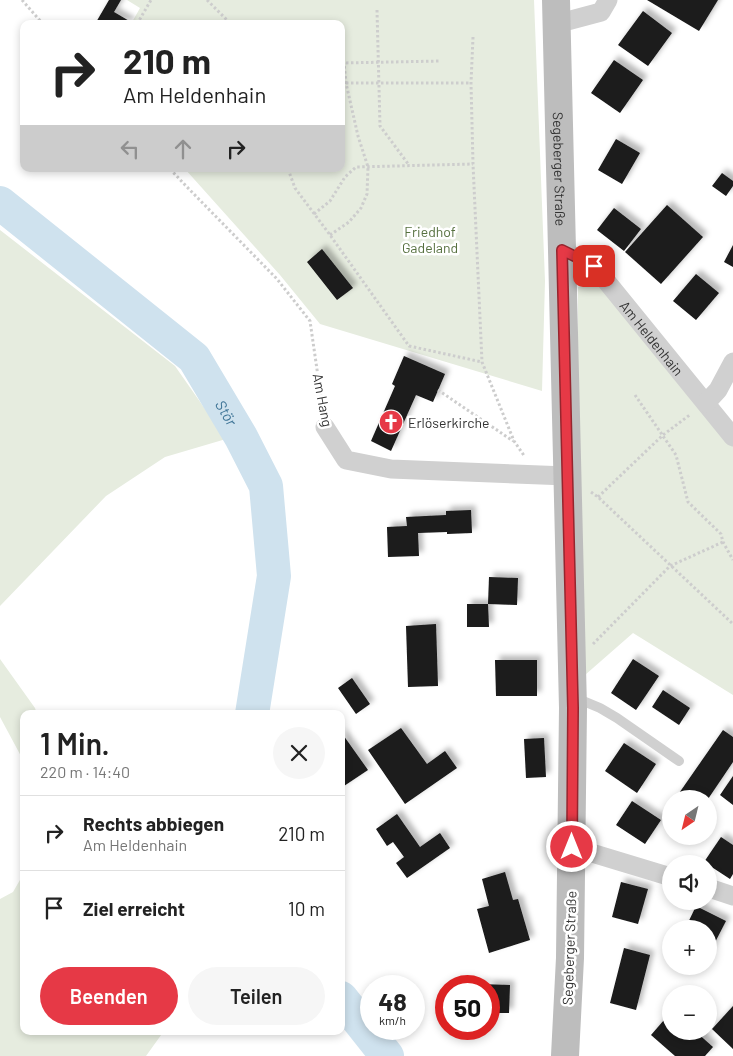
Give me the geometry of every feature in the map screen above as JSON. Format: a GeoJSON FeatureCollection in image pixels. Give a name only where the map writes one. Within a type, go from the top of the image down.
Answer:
{"type":"FeatureCollection","features":[{"type":"Feature","properties":{"kind":"main road","name":"Segeberger Straße"},"geometry":{"type":"LineString","coordinates":[[556,12],[572,666],[572,847],[570,958],[565,1056]]}},
{"type":"Feature","properties":{"kind":"street"},"geometry":{"type":"LineString","coordinates":[[556,12],[601,12],[608,0]]}},
{"type":"Feature","properties":{"kind":"street","name":"Am Heldenhain"},"geometry":{"type":"LineString","coordinates":[[562,250],[594,266],[733,437]]}},
{"type":"Feature","properties":{"kind":"street"},"geometry":{"type":"LineString","coordinates":[[706,403],[718,390],[733,362]]}},
{"type":"Feature","properties":{"kind":"street","name":"Am Hang"},"geometry":{"type":"LineString","coordinates":[[325,427],[346,460],[391,469],[567,476]]}},
{"type":"Feature","properties":{"kind":"street"},"geometry":{"type":"LineString","coordinates":[[572,847],[662,874]]}},
{"type":"Feature","properties":{"kind":"street"},"geometry":{"type":"LineString","coordinates":[[717,891],[733,896]]}},
{"type":"Feature","properties":{"kind":"lane"},"geometry":{"type":"LineString","coordinates":[[572,697],[600,708],[617,718],[679,761]]}},
{"type":"Feature","properties":{"kind":"path"},"geometry":{"type":"LineString","coordinates":[[22,0],[40,20]]}},
{"type":"Feature","properties":{"kind":"path"},"geometry":{"type":"LineString","coordinates":[[139,20],[151,0]]}},
{"type":"Feature","properties":{"kind":"path"},"geometry":{"type":"LineString","coordinates":[[207,0],[227,20]]}},
{"type":"Feature","properties":{"kind":"path"},"geometry":{"type":"LineString","coordinates":[[377,10],[380,126],[409,166]]}},
{"type":"Feature","properties":{"kind":"path"},"geometry":{"type":"LineString","coordinates":[[473,37],[471,82],[473,164],[482,362],[514,442],[536,474]]}},
{"type":"Feature","properties":{"kind":"path"},"geometry":{"type":"LineString","coordinates":[[345,63],[440,61]]}},
{"type":"Feature","properties":{"kind":"path"},"geometry":{"type":"LineString","coordinates":[[345,84],[471,82]]}},
{"type":"Feature","properties":{"kind":"path"},"geometry":{"type":"LineString","coordinates":[[330,235],[349,222],[361,208],[367,194],[368,167],[345,88]]}},
{"type":"Feature","properties":{"kind":"path"},"geometry":{"type":"LineString","coordinates":[[314,214],[330,201],[346,177],[356,167],[473,164]]}},
{"type":"Feature","properties":{"kind":"path","name":"Am Hang"},"geometry":{"type":"LineString","coordinates":[[173,172],[277,279],[310,321],[325,427]]}},
{"type":"Feature","properties":{"kind":"path"},"geometry":{"type":"LineString","coordinates":[[289,172],[295,188],[409,346],[482,362]]}},
{"type":"Feature","properties":{"kind":"path"},"geometry":{"type":"LineString","coordinates":[[438,390],[514,442]]}},
{"type":"Feature","properties":{"kind":"path"},"geometry":{"type":"LineString","coordinates":[[634,394],[676,455],[688,502],[721,534],[722,542],[733,560]]}},
{"type":"Feature","properties":{"kind":"path"},"geometry":{"type":"LineString","coordinates":[[598,497],[663,435],[706,403]]}},
{"type":"Feature","properties":{"kind":"path"},"geometry":{"type":"LineString","coordinates":[[567,476],[598,497],[733,624]]}},
{"type":"Feature","properties":{"kind":"path"},"geometry":{"type":"LineString","coordinates":[[572,666],[670,566],[722,542]]}},
{"type":"Feature","properties":{"kind":"green space","name":"Friedhof Gadeland"},"geometry":{"type":"Polygon","coordinates":[[[127,0],[534,0],[545,281],[542,391],[320,324],[280,275],[188,172],[345,172],[345,20],[133,20],[140,8],[127,0]]]}},
{"type":"Feature","properties":{"kind":"green space"},"geometry":{"type":"Polygon","coordinates":[[[0,230],[175,366],[226,439],[165,457],[106,496],[0,606],[0,230]]]}},
{"type":"Feature","properties":{"kind":"green space"},"geometry":{"type":"Polygon","coordinates":[[[592,282],[609,292],[733,446],[733,695],[633,633],[585,675],[578,476],[578,287],[592,282]]]}},
{"type":"Feature","properties":{"kind":"green space"},"geometry":{"type":"Polygon","coordinates":[[[0,659],[36,710],[20,710],[20,754],[0,717],[0,659]]]}},
{"type":"Feature","properties":{"kind":"green space"},"geometry":{"type":"Polygon","coordinates":[[[20,880],[20,1035],[161,1035],[146,1056],[0,1056],[0,899],[13,892],[20,880]]]}},
{"type":"Feature","properties":{"kind":"building"},"geometry":{"type":"Polygon","coordinates":[[[109,0],[121,0],[114,12],[128,20],[97,20],[109,0]]]}},
{"type":"Feature","properties":{"kind":"building"},"geometry":{"type":"Polygon","coordinates":[[[647,0],[718,0],[699,31],[647,0]]]}},
{"type":"Feature","properties":{"kind":"building"},"geometry":{"type":"Polygon","coordinates":[[[643,11],[672,33],[648,66],[618,45],[643,11]]]}},
{"type":"Feature","properties":{"kind":"building"},"geometry":{"type":"Polygon","coordinates":[[[614,60],[643,80],[620,113],[591,93],[614,60]]]}},
{"type":"Feature","properties":{"kind":"building"},"geometry":{"type":"Polygon","coordinates":[[[616,139],[640,153],[622,184],[598,170],[616,139]]]}},
{"type":"Feature","properties":{"kind":"building"},"geometry":{"type":"Polygon","coordinates":[[[722,173],[733,181],[733,186],[726,196],[712,186],[722,173]]]}},
{"type":"Feature","properties":{"kind":"building"},"geometry":{"type":"Polygon","coordinates":[[[667,205],[703,237],[661,284],[625,252],[667,205]]]}},
{"type":"Feature","properties":{"kind":"building"},"geometry":{"type":"Polygon","coordinates":[[[614,208],[641,229],[624,251],[597,230],[614,208]]]}},
{"type":"Feature","properties":{"kind":"building"},"geometry":{"type":"Polygon","coordinates":[[[733,245],[733,267],[724,262],[733,245]]]}},
{"type":"Feature","properties":{"kind":"building"},"geometry":{"type":"Polygon","coordinates":[[[322,249],[353,288],[337,300],[307,262],[322,249]]]}},
{"type":"Feature","properties":{"kind":"building"},"geometry":{"type":"Polygon","coordinates":[[[696,274],[719,293],[696,320],[673,301],[696,274]]]}},
{"type":"Feature","properties":{"kind":"building","name":"Erlöserkirche"},"geometry":{"type":"Polygon","coordinates":[[[404,356],[445,374],[433,402],[416,395],[391,451],[371,441],[395,386],[392,384],[404,356]]]}},
{"type":"Feature","properties":{"kind":"building"},"geometry":{"type":"Polygon","coordinates":[[[471,510],[472,533],[418,533],[419,556],[388,557],[387,527],[407,526],[406,517],[446,515],[446,511],[471,510]]]}},
{"type":"Feature","properties":{"kind":"building"},"geometry":{"type":"Polygon","coordinates":[[[489,577],[518,578],[517,605],[488,604],[489,577]]]}},
{"type":"Feature","properties":{"kind":"building"},"geometry":{"type":"Polygon","coordinates":[[[467,604],[488,604],[489,627],[467,627],[467,604]]]}},
{"type":"Feature","properties":{"kind":"building"},"geometry":{"type":"Polygon","coordinates":[[[436,624],[438,686],[408,687],[406,626],[436,624]]]}},
{"type":"Feature","properties":{"kind":"building"},"geometry":{"type":"Polygon","coordinates":[[[633,659],[659,676],[636,710],[611,693],[633,659]]]}},
{"type":"Feature","properties":{"kind":"building"},"geometry":{"type":"Polygon","coordinates":[[[495,660],[537,660],[537,696],[496,696],[495,660]]]}},
{"type":"Feature","properties":{"kind":"building"},"geometry":{"type":"Polygon","coordinates":[[[352,678],[370,704],[356,714],[338,688],[352,678]]]}},
{"type":"Feature","properties":{"kind":"building"},"geometry":{"type":"Polygon","coordinates":[[[663,690],[690,708],[679,725],[652,707],[663,690]]]}},
{"type":"Feature","properties":{"kind":"building"},"geometry":{"type":"Polygon","coordinates":[[[401,728],[427,764],[445,751],[457,768],[405,804],[368,750],[401,728]]]}},
{"type":"Feature","properties":{"kind":"building"},"geometry":{"type":"Polygon","coordinates":[[[723,730],[733,737],[733,762],[714,790],[681,790],[723,730]]]}},
{"type":"Feature","properties":{"kind":"building"},"geometry":{"type":"Polygon","coordinates":[[[345,738],[368,770],[345,785],[345,738]]]}},
{"type":"Feature","properties":{"kind":"building"},"geometry":{"type":"Polygon","coordinates":[[[544,738],[546,777],[526,778],[524,739],[544,738]]]}},
{"type":"Feature","properties":{"kind":"building"},"geometry":{"type":"Polygon","coordinates":[[[624,743],[656,764],[637,793],[605,771],[624,743]]]}},
{"type":"Feature","properties":{"kind":"building"},"geometry":{"type":"Polygon","coordinates":[[[733,776],[733,805],[720,795],[733,776]]]}},
{"type":"Feature","properties":{"kind":"building"},"geometry":{"type":"Polygon","coordinates":[[[632,801],[661,820],[645,844],[616,825],[632,801]]]}},
{"type":"Feature","properties":{"kind":"building"},"geometry":{"type":"Polygon","coordinates":[[[397,814],[420,847],[440,833],[450,848],[407,878],[396,863],[404,857],[393,842],[387,846],[376,829],[397,814]]]}},
{"type":"Feature","properties":{"kind":"building"},"geometry":{"type":"Polygon","coordinates":[[[721,837],[733,845],[733,874],[730,879],[717,870],[717,855],[709,855],[716,845],[718,845],[721,837]]]}},
{"type":"Feature","properties":{"kind":"building"},"geometry":{"type":"Polygon","coordinates":[[[505,872],[513,900],[518,899],[530,940],[489,953],[477,909],[489,906],[482,879],[505,872]]]}},
{"type":"Feature","properties":{"kind":"building"},"geometry":{"type":"Polygon","coordinates":[[[621,882],[648,889],[638,924],[612,917],[621,882]]]}},
{"type":"Feature","properties":{"kind":"building"},"geometry":{"type":"Polygon","coordinates":[[[694,910],[704,910],[726,921],[717,938],[717,920],[689,920],[694,910]]]}},
{"type":"Feature","properties":{"kind":"building"},"geometry":{"type":"Polygon","coordinates":[[[624,948],[650,955],[636,1010],[610,1003],[624,948]]]}},
{"type":"Feature","properties":{"kind":"building"},"geometry":{"type":"Polygon","coordinates":[[[500,985],[510,985],[509,1013],[500,1013],[500,985]]]}},
{"type":"Feature","properties":{"kind":"building"},"geometry":{"type":"Polygon","coordinates":[[[733,1006],[733,1049],[717,1034],[717,1024],[733,1006]]]}},
{"type":"Feature","properties":{"kind":"building"},"geometry":{"type":"Polygon","coordinates":[[[662,1022],[662,1040],[705,1040],[713,1047],[705,1056],[675,1056],[651,1035],[662,1022]]]}},
{"type":"Feature","properties":{"kind":"waterway","name":"Stör"},"geometry":{"type":"LineString","coordinates":[[0,203],[194,358],[241,437],[266,486],[274,576],[253,710]]}},
{"type":"Feature","properties":{"kind":"waterway","name":"Stör"},"geometry":{"type":"LineString","coordinates":[[345,1003],[387,1056]]}},
{"type":"Feature","properties":{"kind":"place","name":"Erlöserkirche"},"geometry":{"type":"Point","coordinates":[391,422]}},
{"type":"Feature","properties":{"kind":"route"},"geometry":{"type":"LineString","coordinates":[[572,847],[573,708],[562,250],[594,266]]}}]}
